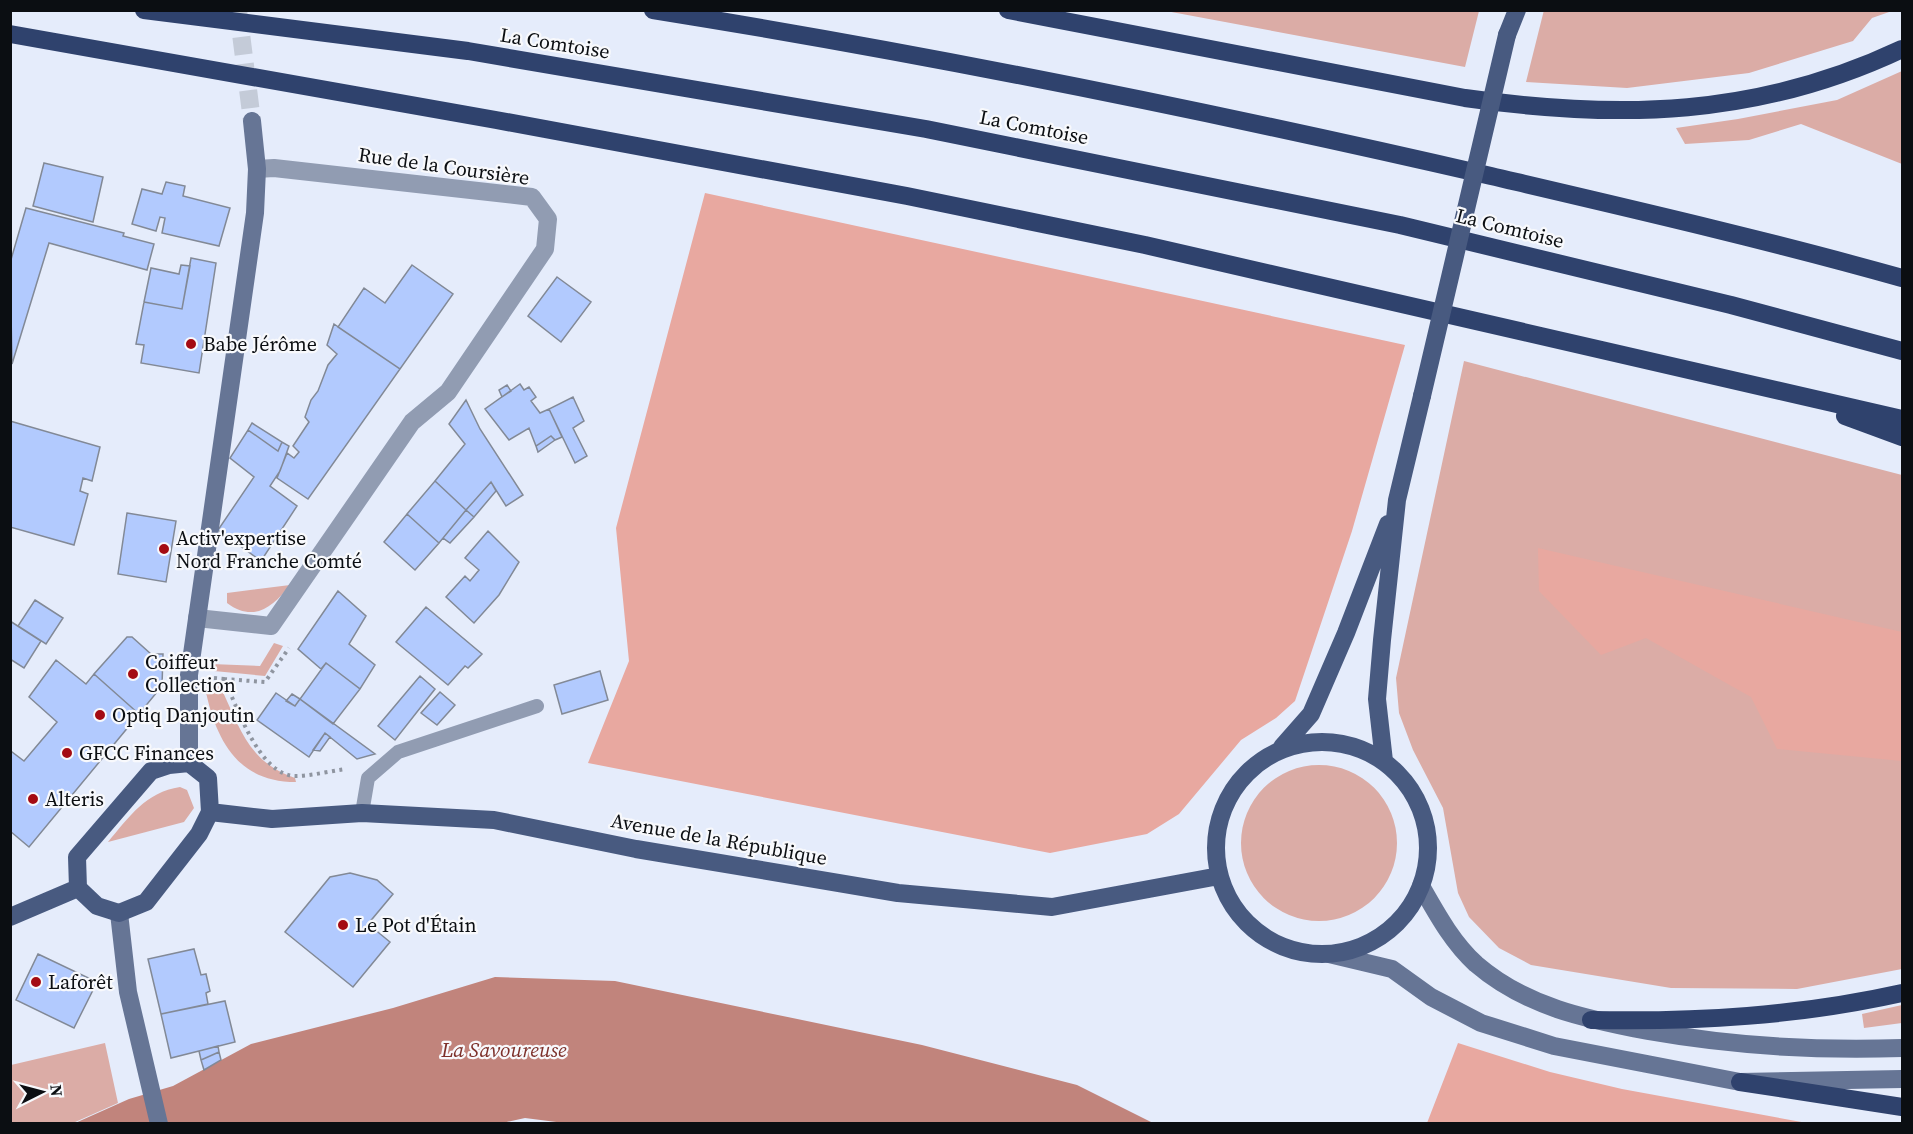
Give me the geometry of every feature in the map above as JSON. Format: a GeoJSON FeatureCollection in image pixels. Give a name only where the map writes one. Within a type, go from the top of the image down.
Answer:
{"type":"FeatureCollection","features":[{"type":"Feature","properties":{"kind":"highway","name":"La Comtoise"},"geometry":{"type":"LineString","coordinates":[[144,10],[468,51],[926,129],[1400,225],[1731,305],[1902,351]]}},
{"type":"Feature","properties":{"kind":"highway"},"geometry":{"type":"LineString","coordinates":[[653,10],[936,58],[1190,108],[1574,196],[1902,278]]}},
{"type":"Feature","properties":{"kind":"highway"},"geometry":{"type":"LineString","coordinates":[[1008,10],[1465,98],[1536,108],[1593,111],[1684,110],[1763,98],[1843,74],[1902,49]]}},
{"type":"Feature","properties":{"kind":"highway"},"geometry":{"type":"LineString","coordinates":[[10,34],[508,122],[906,196],[1145,245],[1902,419]]}},
{"type":"Feature","properties":{"kind":"highway"},"geometry":{"type":"LineString","coordinates":[[1758,386],[1902,437]]}},
{"type":"Feature","properties":{"kind":"highway"},"geometry":{"type":"LineString","coordinates":[[1591,1020],[1730,1019],[1822,1008],[1902,993]]}},
{"type":"Feature","properties":{"kind":"highway"},"geometry":{"type":"LineString","coordinates":[[1740,1082],[1902,1107]]}},
{"type":"Feature","properties":{"kind":"main road"},"geometry":{"type":"LineString","coordinates":[[1508,35],[1509,10]]}},
{"type":"Feature","properties":{"kind":"main road"},"geometry":{"type":"LineString","coordinates":[[1517,10],[1508,35],[1397,500],[1346,633],[1311,714],[1297,732],[1277,751],[1246,772],[1225,803],[1216,839],[1219,876],[1238,913],[1269,940],[1309,953],[1329,954],[1392,969],[1453,1010],[1516,1035],[1554,1046],[1740,1082],[1902,1079]]}},
{"type":"Feature","properties":{"kind":"main road"},"geometry":{"type":"LineString","coordinates":[[189,763],[189,675],[255,213],[257,169],[252,121]]}},
{"type":"Feature","properties":{"kind":"main road"},"geometry":{"type":"LineString","coordinates":[[1384,761],[1378,682],[1397,500]]}},
{"type":"Feature","properties":{"kind":"main road"},"geometry":{"type":"LineString","coordinates":[[1277,751],[1295,744],[1332,742],[1359,748],[1384,761],[1401,777],[1415,796],[1424,817],[1428,852],[1421,886],[1409,908],[1388,930],[1353,950],[1329,954]]}},
{"type":"Feature","properties":{"kind":"main road"},"geometry":{"type":"LineString","coordinates":[[189,763],[208,778],[210,812],[199,834],[146,902],[119,913],[97,906],[78,888],[77,857],[151,771],[169,765],[189,763]]}},
{"type":"Feature","properties":{"kind":"main road","name":"Avenue de la République"},"geometry":{"type":"LineString","coordinates":[[210,812],[272,819],[362,813],[494,820],[636,849],[898,892],[1052,907],[1219,876]]}},
{"type":"Feature","properties":{"kind":"main road"},"geometry":{"type":"LineString","coordinates":[[1421,886],[1456,943],[1483,969],[1520,994],[1544,1006],[1591,1020],[1753,1047],[1802,1050],[1902,1048]]}},
{"type":"Feature","properties":{"kind":"main road"},"geometry":{"type":"LineString","coordinates":[[10,917],[78,888]]}},
{"type":"Feature","properties":{"kind":"main road"},"geometry":{"type":"LineString","coordinates":[[119,913],[128,992],[159,1124]]}},
{"type":"Feature","properties":{"kind":"street","name":"Rue de la Coursière"},"geometry":{"type":"LineString","coordinates":[[197,618],[271,626],[412,422],[448,392],[545,249],[548,219],[532,197],[274,168],[257,169]]}},
{"type":"Feature","properties":{"kind":"lane"},"geometry":{"type":"LineString","coordinates":[[362,813],[368,778],[398,752],[537,706]]}},
{"type":"Feature","properties":{"kind":"path"},"geometry":{"type":"LineString","coordinates":[[189,675],[224,679],[257,748],[273,768],[293,776],[362,767],[376,772]]}},
{"type":"Feature","properties":{"kind":"shaded area"},"geometry":{"type":"Polygon","coordinates":[[[1544,10],[1892,11],[1872,18],[1853,41],[1749,73],[1627,88],[1526,82],[1544,10]]]}},
{"type":"Feature","properties":{"kind":"shaded area"},"geometry":{"type":"Polygon","coordinates":[[[1166,11],[1479,11],[1465,67],[1166,11]]]}},
{"type":"Feature","properties":{"kind":"shaded area"},"geometry":{"type":"Polygon","coordinates":[[[1902,71],[1902,164],[1801,124],[1749,140],[1685,144],[1676,128],[1837,100],[1902,71]]]}},
{"type":"Feature","properties":{"kind":"shaded area"},"geometry":{"type":"Polygon","coordinates":[[[705,193],[1405,345],[1352,531],[1295,701],[1276,718],[1241,740],[1179,814],[1147,834],[1050,853],[588,763],[629,661],[616,528],[705,193]]]}},
{"type":"Feature","properties":{"kind":"shaded area"},"geometry":{"type":"Polygon","coordinates":[[[1464,361],[1902,475],[1902,969],[1797,989],[1671,988],[1531,965],[1499,948],[1469,917],[1458,893],[1443,808],[1413,750],[1399,713],[1396,678],[1464,361]]]}},
{"type":"Feature","properties":{"kind":"shaded area"},"geometry":{"type":"Polygon","coordinates":[[[1538,548],[1902,632],[1902,761],[1777,749],[1751,697],[1646,638],[1601,655],[1539,591],[1538,548]]]}},
{"type":"Feature","properties":{"kind":"shaded area"},"geometry":{"type":"Polygon","coordinates":[[[290,585],[277,600],[262,610],[246,612],[227,603],[227,593],[290,585]]]}},
{"type":"Feature","properties":{"kind":"shaded area"},"geometry":{"type":"Polygon","coordinates":[[[274,643],[283,646],[265,676],[214,671],[211,664],[260,666],[274,643]]]}},
{"type":"Feature","properties":{"kind":"shaded area"},"geometry":{"type":"Polygon","coordinates":[[[220,686],[247,742],[266,762],[295,778],[296,782],[258,775],[244,766],[233,754],[223,741],[216,725],[205,688],[220,686]]]}},
{"type":"Feature","properties":{"kind":"shaded area"},"geometry":{"type":"Polygon","coordinates":[[[1319,765],[1349,771],[1374,788],[1391,813],[1397,843],[1391,873],[1374,898],[1349,915],[1319,921],[1289,915],[1264,898],[1247,873],[1241,843],[1247,813],[1264,788],[1289,771],[1319,765]]]}},
{"type":"Feature","properties":{"kind":"shaded area"},"geometry":{"type":"Polygon","coordinates":[[[180,787],[187,790],[194,808],[184,822],[108,842],[131,815],[148,800],[157,794],[180,787]]]}},
{"type":"Feature","properties":{"kind":"shaded area"},"geometry":{"type":"Polygon","coordinates":[[[1902,1005],[1902,1023],[1864,1028],[1862,1014],[1902,1005]]]}},
{"type":"Feature","properties":{"kind":"shaded area"},"geometry":{"type":"Polygon","coordinates":[[[105,1043],[118,1103],[73,1123],[11,1123],[11,1065],[105,1043]]]}},
{"type":"Feature","properties":{"kind":"shaded area"},"geometry":{"type":"Polygon","coordinates":[[[1458,1043],[1550,1072],[1622,1089],[1807,1123],[1427,1123],[1458,1043]]]}},
{"type":"Feature","properties":{"kind":"water","name":"La Savoureuse"},"geometry":{"type":"Polygon","coordinates":[[[495,977],[615,981],[922,1045],[1077,1085],[1153,1123],[1169,1123],[572,1124],[525,1118],[497,1124],[73,1124],[129,1099],[173,1086],[251,1044],[393,1008],[495,977]]]}},
{"type":"Feature","properties":{"kind":"building"},"geometry":{"type":"Polygon","coordinates":[[[44,163],[103,177],[93,222],[33,206],[44,163]]]}},
{"type":"Feature","properties":{"kind":"building"},"geometry":{"type":"Polygon","coordinates":[[[166,182],[185,186],[183,196],[230,208],[219,246],[162,233],[165,218],[160,217],[156,231],[132,224],[142,189],[162,194],[166,182]]]}},
{"type":"Feature","properties":{"kind":"building"},"geometry":{"type":"Polygon","coordinates":[[[26,208],[124,233],[123,236],[154,244],[147,270],[49,243],[12,364],[10,263],[26,208]]]}},
{"type":"Feature","properties":{"kind":"building"},"geometry":{"type":"Polygon","coordinates":[[[191,258],[216,263],[199,373],[141,363],[144,345],[136,344],[144,302],[182,309],[191,258]]]}},
{"type":"Feature","properties":{"kind":"building"},"geometry":{"type":"Polygon","coordinates":[[[181,265],[190,266],[182,309],[144,302],[151,268],[179,274],[181,265]]]}},
{"type":"Feature","properties":{"kind":"building"},"geometry":{"type":"Polygon","coordinates":[[[412,265],[453,294],[400,369],[338,327],[364,288],[385,303],[412,265]]]}},
{"type":"Feature","properties":{"kind":"building"},"geometry":{"type":"Polygon","coordinates":[[[557,277],[591,302],[561,342],[528,316],[557,277]]]}},
{"type":"Feature","properties":{"kind":"building"},"geometry":{"type":"Polygon","coordinates":[[[334,324],[400,369],[308,499],[277,478],[287,453],[294,458],[299,452],[293,446],[309,422],[305,417],[311,400],[318,391],[328,365],[337,354],[327,345],[334,324]]]}},
{"type":"Feature","properties":{"kind":"building"},"geometry":{"type":"Polygon","coordinates":[[[520,384],[524,390],[529,387],[536,397],[531,401],[540,413],[549,409],[562,437],[555,440],[551,436],[536,446],[529,428],[509,440],[485,409],[520,384]]]}},
{"type":"Feature","properties":{"kind":"building"},"geometry":{"type":"Polygon","coordinates":[[[507,385],[511,391],[502,397],[499,390],[507,385]]]}},
{"type":"Feature","properties":{"kind":"building"},"geometry":{"type":"Polygon","coordinates":[[[573,397],[584,421],[573,428],[587,456],[575,463],[549,409],[573,397]]]}},
{"type":"Feature","properties":{"kind":"building"},"geometry":{"type":"Polygon","coordinates":[[[466,400],[480,429],[523,495],[506,506],[491,482],[466,510],[435,481],[465,444],[449,424],[466,400]]]}},
{"type":"Feature","properties":{"kind":"building"},"geometry":{"type":"Polygon","coordinates":[[[10,421],[100,447],[92,481],[83,478],[80,491],[88,494],[74,545],[10,527],[10,421]]]}},
{"type":"Feature","properties":{"kind":"building"},"geometry":{"type":"Polygon","coordinates":[[[252,423],[282,442],[278,451],[248,430],[252,423]]]}},
{"type":"Feature","properties":{"kind":"building"},"geometry":{"type":"Polygon","coordinates":[[[248,430],[278,451],[282,442],[289,446],[280,471],[270,486],[297,506],[261,561],[218,530],[254,477],[230,458],[248,430]]]}},
{"type":"Feature","properties":{"kind":"building"},"geometry":{"type":"Polygon","coordinates":[[[551,436],[555,440],[538,452],[536,446],[551,436]]]}},
{"type":"Feature","properties":{"kind":"building"},"geometry":{"type":"Polygon","coordinates":[[[435,481],[466,510],[439,543],[407,514],[435,481]]]}},
{"type":"Feature","properties":{"kind":"building"},"geometry":{"type":"Polygon","coordinates":[[[491,482],[496,491],[474,517],[466,510],[491,482]]]}},
{"type":"Feature","properties":{"kind":"building"},"geometry":{"type":"Polygon","coordinates":[[[466,510],[474,517],[450,543],[443,538],[466,510]]]}},
{"type":"Feature","properties":{"kind":"building"},"geometry":{"type":"Polygon","coordinates":[[[127,513],[176,521],[166,582],[118,574],[127,513]]]}},
{"type":"Feature","properties":{"kind":"building"},"geometry":{"type":"Polygon","coordinates":[[[407,514],[439,543],[415,570],[384,542],[407,514]]]}},
{"type":"Feature","properties":{"kind":"building"},"geometry":{"type":"Polygon","coordinates":[[[488,531],[519,562],[499,595],[474,623],[446,597],[465,576],[470,581],[479,570],[465,558],[488,531]]]}},
{"type":"Feature","properties":{"kind":"building"},"geometry":{"type":"Polygon","coordinates":[[[338,591],[366,616],[349,644],[375,665],[360,689],[326,663],[321,669],[298,649],[338,591]]]}},
{"type":"Feature","properties":{"kind":"building"},"geometry":{"type":"Polygon","coordinates":[[[35,600],[63,618],[46,644],[18,626],[35,600]]]}},
{"type":"Feature","properties":{"kind":"building"},"geometry":{"type":"Polygon","coordinates":[[[426,607],[482,654],[468,668],[465,666],[448,685],[396,642],[426,607]]]}},
{"type":"Feature","properties":{"kind":"building"},"geometry":{"type":"Polygon","coordinates":[[[10,621],[41,641],[24,668],[10,659],[10,621]]]}},
{"type":"Feature","properties":{"kind":"building"},"geometry":{"type":"Polygon","coordinates":[[[127,637],[132,637],[151,654],[163,654],[162,686],[139,714],[94,674],[127,637]]]}},
{"type":"Feature","properties":{"kind":"building"},"geometry":{"type":"Polygon","coordinates":[[[56,660],[86,684],[94,674],[139,714],[29,847],[10,831],[10,754],[12,752],[24,761],[57,722],[29,697],[56,660]]]}},
{"type":"Feature","properties":{"kind":"building"},"geometry":{"type":"Polygon","coordinates":[[[326,663],[360,689],[333,724],[300,699],[326,663]]]}},
{"type":"Feature","properties":{"kind":"building"},"geometry":{"type":"Polygon","coordinates":[[[600,671],[608,700],[562,714],[554,685],[600,671]]]}},
{"type":"Feature","properties":{"kind":"building"},"geometry":{"type":"Polygon","coordinates":[[[420,676],[435,689],[395,740],[378,726],[420,676]]]}},
{"type":"Feature","properties":{"kind":"building"},"geometry":{"type":"Polygon","coordinates":[[[440,692],[455,705],[437,725],[421,713],[440,692]]]}},
{"type":"Feature","properties":{"kind":"building"},"geometry":{"type":"Polygon","coordinates":[[[276,693],[295,706],[300,699],[375,754],[357,759],[325,733],[309,757],[257,720],[276,693]]]}},
{"type":"Feature","properties":{"kind":"building"},"geometry":{"type":"Polygon","coordinates":[[[292,694],[300,699],[295,706],[286,701],[292,694]]]}},
{"type":"Feature","properties":{"kind":"building"},"geometry":{"type":"Polygon","coordinates":[[[325,733],[330,737],[320,751],[313,750],[325,733]]]}},
{"type":"Feature","properties":{"kind":"building"},"geometry":{"type":"Polygon","coordinates":[[[350,873],[377,880],[393,894],[368,924],[390,942],[353,987],[285,932],[330,877],[350,873]]]}},
{"type":"Feature","properties":{"kind":"building"},"geometry":{"type":"Polygon","coordinates":[[[194,949],[201,975],[206,974],[210,991],[206,993],[208,1004],[161,1014],[148,959],[194,949]]]}},
{"type":"Feature","properties":{"kind":"building"},"geometry":{"type":"Polygon","coordinates":[[[38,954],[97,982],[74,1028],[16,1000],[38,954]]]}},
{"type":"Feature","properties":{"kind":"building"},"geometry":{"type":"Polygon","coordinates":[[[225,1001],[235,1042],[171,1058],[161,1014],[225,1001]]]}},
{"type":"Feature","properties":{"kind":"building"},"geometry":{"type":"Polygon","coordinates":[[[218,1046],[219,1052],[201,1060],[199,1051],[218,1046]]]}},
{"type":"Feature","properties":{"kind":"building"},"geometry":{"type":"Polygon","coordinates":[[[219,1052],[221,1060],[204,1070],[201,1060],[219,1052]]]}},
{"type":"Feature","properties":{"kind":"tunnel"},"geometry":{"type":"LineString","coordinates":[[238,10],[252,121]]}},
{"type":"Feature","properties":{"kind":"place","name":"Babe Jérôme"},"geometry":{"type":"Point","coordinates":[191,344]}},
{"type":"Feature","properties":{"kind":"place","name":"Activ'expertise Nord Franche Comté"},"geometry":{"type":"Point","coordinates":[164,549]}},
{"type":"Feature","properties":{"kind":"place","name":"Coiffeur Collection"},"geometry":{"type":"Point","coordinates":[133,674]}},
{"type":"Feature","properties":{"kind":"place","name":"Optiq Danjoutin"},"geometry":{"type":"Point","coordinates":[100,715]}},
{"type":"Feature","properties":{"kind":"place","name":"GFCC Finances"},"geometry":{"type":"Point","coordinates":[67,753]}},
{"type":"Feature","properties":{"kind":"place","name":"Alteris"},"geometry":{"type":"Point","coordinates":[33,799]}},
{"type":"Feature","properties":{"kind":"place","name":"Le Pot d'Étain"},"geometry":{"type":"Point","coordinates":[343,925]}},
{"type":"Feature","properties":{"kind":"place","name":"Laforêt"},"geometry":{"type":"Point","coordinates":[36,982]}}]}
